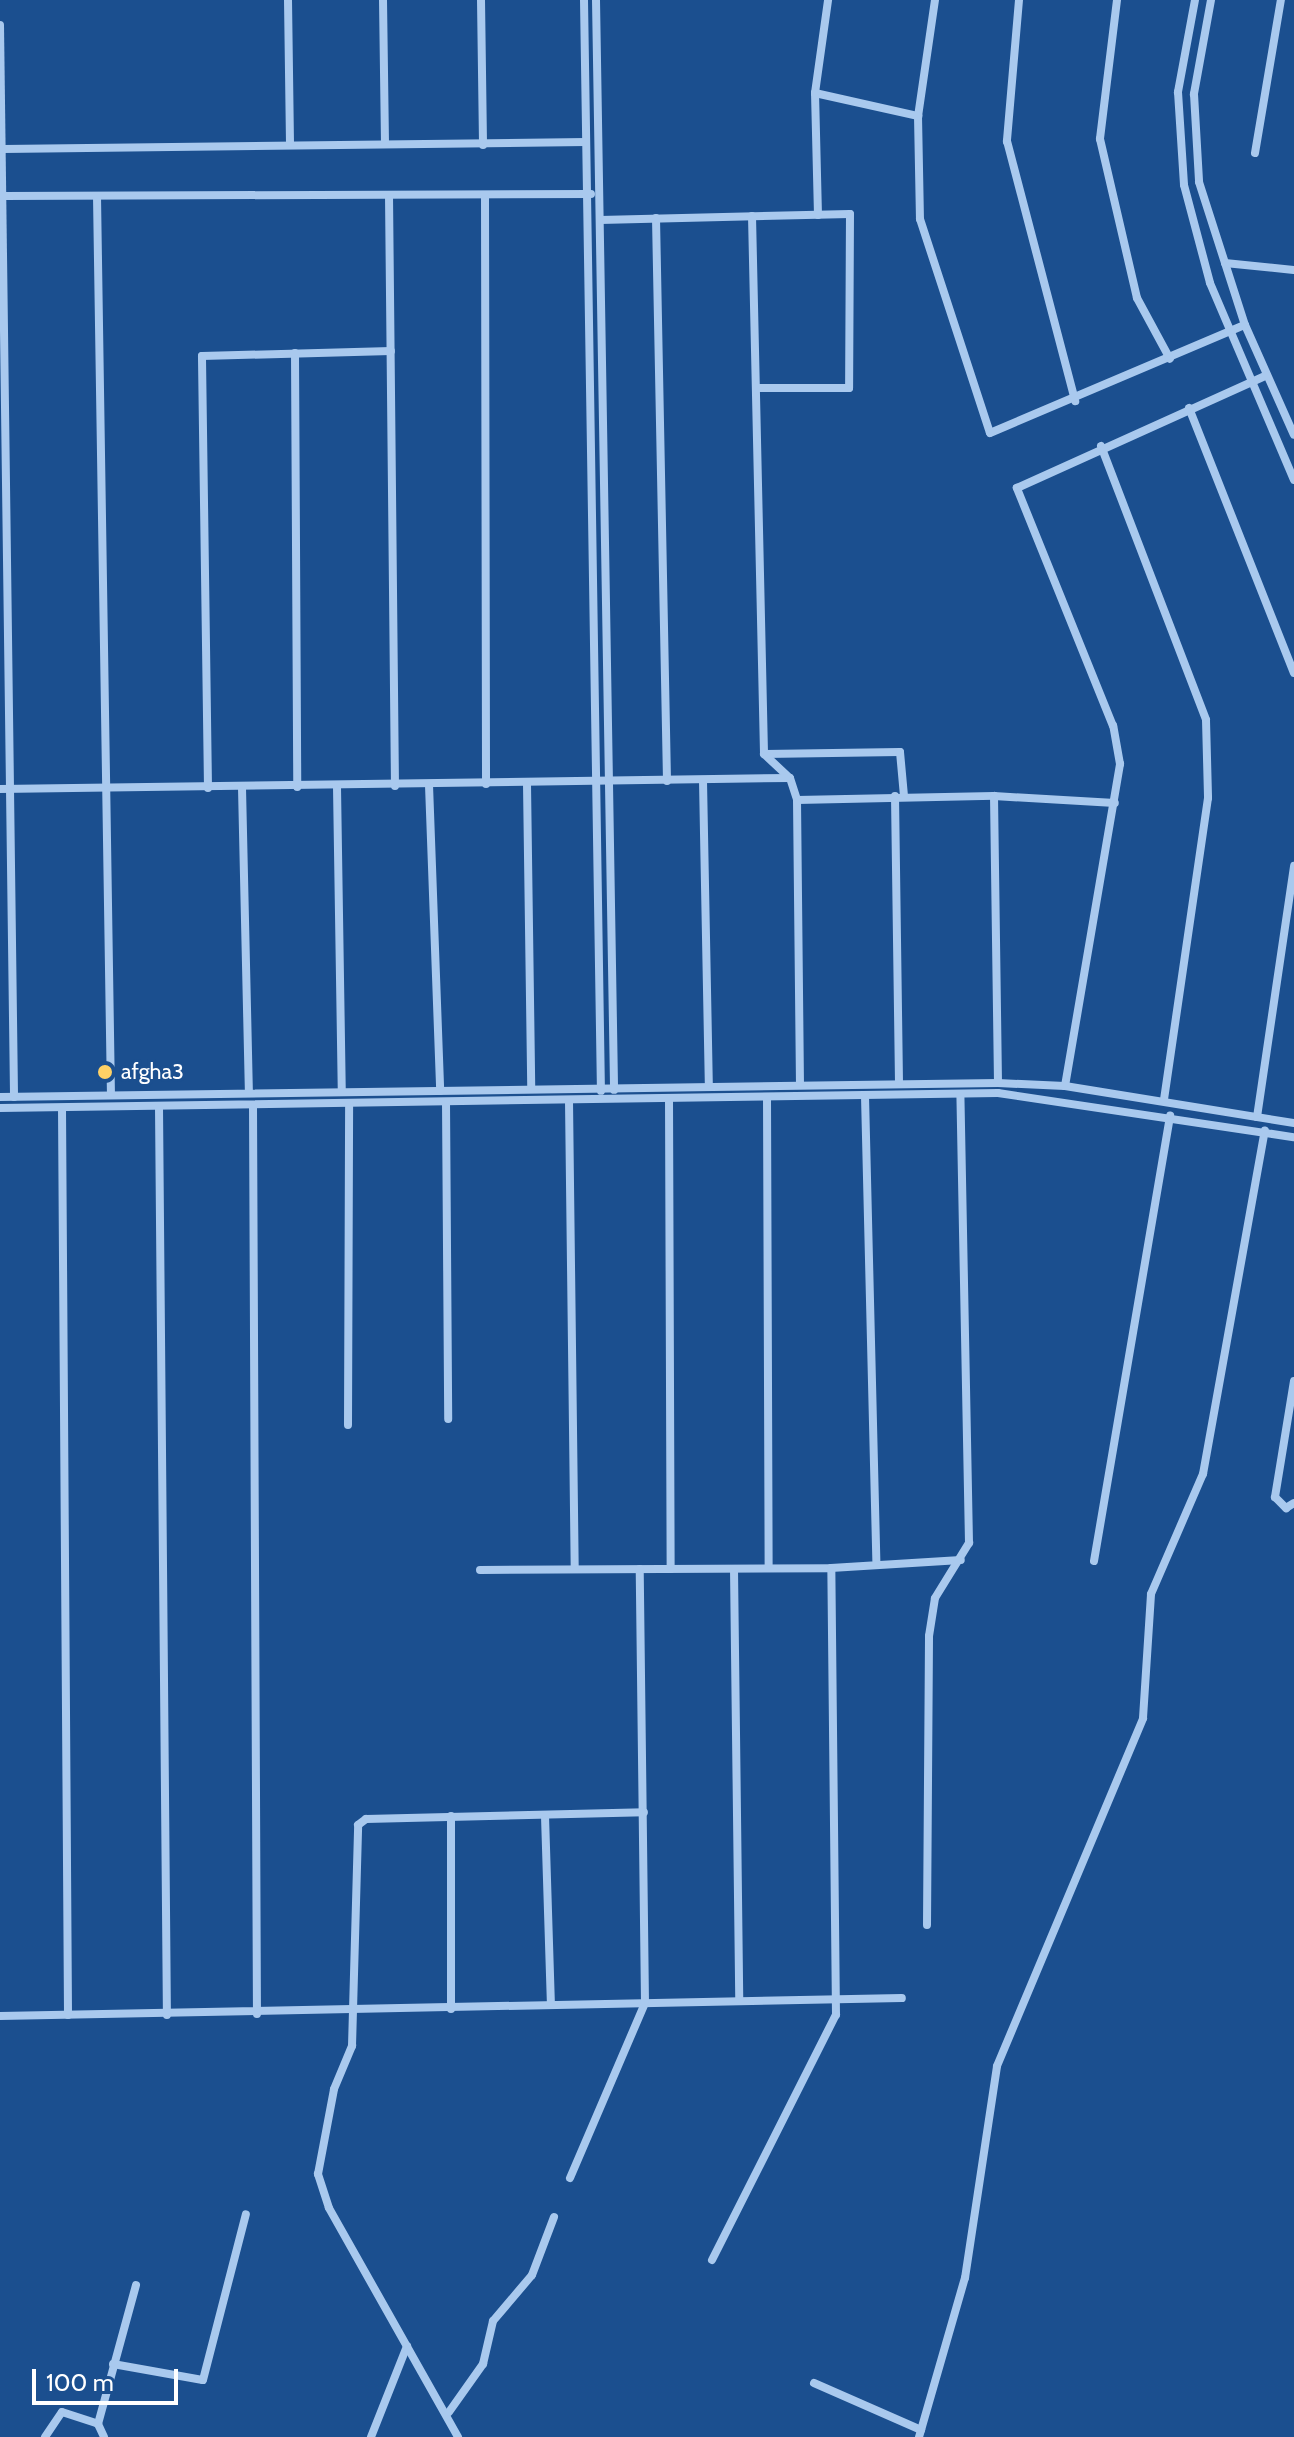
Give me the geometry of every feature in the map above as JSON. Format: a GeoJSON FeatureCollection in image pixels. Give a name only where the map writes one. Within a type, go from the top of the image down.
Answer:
{"type":"FeatureCollection","features":[{"type":"Feature","properties":{"kind":"street"},"geometry":{"type":"LineString","coordinates":[[288,0],[290,144]]}},
{"type":"Feature","properties":{"kind":"street"},"geometry":{"type":"LineString","coordinates":[[383,0],[385,144]]}},
{"type":"Feature","properties":{"kind":"street"},"geometry":{"type":"LineString","coordinates":[[481,0],[483,145]]}},
{"type":"Feature","properties":{"kind":"street"},"geometry":{"type":"LineString","coordinates":[[584,0],[602,1099]]}},
{"type":"Feature","properties":{"kind":"street"},"geometry":{"type":"LineString","coordinates":[[596,0],[614,1099]]}},
{"type":"Feature","properties":{"kind":"street"},"geometry":{"type":"LineString","coordinates":[[818,215],[815,93],[828,0]]}},
{"type":"Feature","properties":{"kind":"street"},"geometry":{"type":"LineString","coordinates":[[935,0],[918,116],[920,219],[990,433],[1075,401],[1245,325]]}},
{"type":"Feature","properties":{"kind":"street"},"geometry":{"type":"LineString","coordinates":[[1019,0],[1007,141],[1075,401]]}},
{"type":"Feature","properties":{"kind":"street"},"geometry":{"type":"LineString","coordinates":[[1117,0],[1100,139],[1137,298],[1170,359]]}},
{"type":"Feature","properties":{"kind":"street"},"geometry":{"type":"LineString","coordinates":[[1195,0],[1178,92],[1178,150],[1210,283],[1294,480]]}},
{"type":"Feature","properties":{"kind":"street"},"geometry":{"type":"LineString","coordinates":[[1211,0],[1194,94],[1194,148],[1245,325],[1294,435]]}},
{"type":"Feature","properties":{"kind":"street"},"geometry":{"type":"LineString","coordinates":[[1255,153],[1281,0]]}},
{"type":"Feature","properties":{"kind":"street"},"geometry":{"type":"LineString","coordinates":[[0,25],[14,1097]]}},
{"type":"Feature","properties":{"kind":"street"},"geometry":{"type":"LineString","coordinates":[[815,93],[918,116]]}},
{"type":"Feature","properties":{"kind":"street"},"geometry":{"type":"LineString","coordinates":[[3,149],[586,142]]}},
{"type":"Feature","properties":{"kind":"street"},"geometry":{"type":"LineString","coordinates":[[4,196],[600,194]]}},
{"type":"Feature","properties":{"kind":"street"},"geometry":{"type":"LineString","coordinates":[[389,195],[395,786]]}},
{"type":"Feature","properties":{"kind":"street"},"geometry":{"type":"LineString","coordinates":[[485,195],[486,784]]}},
{"type":"Feature","properties":{"kind":"street"},"geometry":{"type":"LineString","coordinates":[[97,196],[111,1095]]}},
{"type":"Feature","properties":{"kind":"street"},"geometry":{"type":"LineString","coordinates":[[600,220],[818,215],[852,220],[849,388],[758,388]]}},
{"type":"Feature","properties":{"kind":"street"},"geometry":{"type":"LineString","coordinates":[[752,216],[764,754],[790,778],[797,800],[800,1085]]}},
{"type":"Feature","properties":{"kind":"street"},"geometry":{"type":"LineString","coordinates":[[656,218],[667,781]]}},
{"type":"Feature","properties":{"kind":"street"},"geometry":{"type":"LineString","coordinates":[[1225,263],[1294,270]]}},
{"type":"Feature","properties":{"kind":"street"},"geometry":{"type":"LineString","coordinates":[[208,788],[201,360],[295,353],[391,351]]}},
{"type":"Feature","properties":{"kind":"street"},"geometry":{"type":"LineString","coordinates":[[295,353],[297,787]]}},
{"type":"Feature","properties":{"kind":"street"},"geometry":{"type":"LineString","coordinates":[[1065,1086],[1120,764],[1113,726],[1017,488],[1101,446],[1267,375]]}},
{"type":"Feature","properties":{"kind":"street"},"geometry":{"type":"LineString","coordinates":[[1189,408],[1294,673]]}},
{"type":"Feature","properties":{"kind":"street"},"geometry":{"type":"LineString","coordinates":[[1101,446],[1206,720],[1208,798],[1164,1101]]}},
{"type":"Feature","properties":{"kind":"street"},"geometry":{"type":"LineString","coordinates":[[764,754],[900,752],[899,1084]]}},
{"type":"Feature","properties":{"kind":"street"},"geometry":{"type":"LineString","coordinates":[[0,789],[337,787],[790,778]]}},
{"type":"Feature","properties":{"kind":"street"},"geometry":{"type":"LineString","coordinates":[[703,781],[709,1086]]}},
{"type":"Feature","properties":{"kind":"street"},"geometry":{"type":"LineString","coordinates":[[527,784],[531,1088]]}},
{"type":"Feature","properties":{"kind":"street"},"geometry":{"type":"LineString","coordinates":[[429,785],[440,1091]]}},
{"type":"Feature","properties":{"kind":"street"},"geometry":{"type":"LineString","coordinates":[[337,787],[342,1092]]}},
{"type":"Feature","properties":{"kind":"street"},"geometry":{"type":"LineString","coordinates":[[242,788],[249,1093]]}},
{"type":"Feature","properties":{"kind":"street"},"geometry":{"type":"LineString","coordinates":[[797,800],[994,796],[1115,803]]}},
{"type":"Feature","properties":{"kind":"street"},"geometry":{"type":"LineString","coordinates":[[994,796],[998,1083]]}},
{"type":"Feature","properties":{"kind":"street"},"geometry":{"type":"LineString","coordinates":[[1257,1117],[1294,866]]}},
{"type":"Feature","properties":{"kind":"street"},"geometry":{"type":"LineString","coordinates":[[0,1097],[998,1083],[1065,1086],[1294,1123]]}},
{"type":"Feature","properties":{"kind":"street"},"geometry":{"type":"LineString","coordinates":[[1045,1097],[1046,1085]]}},
{"type":"Feature","properties":{"kind":"street"},"geometry":{"type":"LineString","coordinates":[[927,1925],[929,1636],[935,1598],[969,1543],[960,1094]]}},
{"type":"Feature","properties":{"kind":"street"},"geometry":{"type":"LineString","coordinates":[[0,1108],[960,1094],[1045,1097],[1294,1137]]}},
{"type":"Feature","properties":{"kind":"street"},"geometry":{"type":"LineString","coordinates":[[865,1096],[876,1561]]}},
{"type":"Feature","properties":{"kind":"street"},"geometry":{"type":"LineString","coordinates":[[767,1097],[769,1568]]}},
{"type":"Feature","properties":{"kind":"street"},"geometry":{"type":"LineString","coordinates":[[669,1098],[671,1569]]}},
{"type":"Feature","properties":{"kind":"street"},"geometry":{"type":"LineString","coordinates":[[569,1101],[575,1569]]}},
{"type":"Feature","properties":{"kind":"street"},"geometry":{"type":"LineString","coordinates":[[446,1102],[448,1419]]}},
{"type":"Feature","properties":{"kind":"street"},"geometry":{"type":"LineString","coordinates":[[348,1425],[349,1104]]}},
{"type":"Feature","properties":{"kind":"street"},"geometry":{"type":"LineString","coordinates":[[253,1106],[257,2014]]}},
{"type":"Feature","properties":{"kind":"street"},"geometry":{"type":"LineString","coordinates":[[159,1107],[167,2015]]}},
{"type":"Feature","properties":{"kind":"street"},"geometry":{"type":"LineString","coordinates":[[62,1108],[68,2015]]}},
{"type":"Feature","properties":{"kind":"street"},"geometry":{"type":"LineString","coordinates":[[1094,1561],[1170,1115]]}},
{"type":"Feature","properties":{"kind":"street"},"geometry":{"type":"LineString","coordinates":[[814,2383],[920,2434],[965,2278],[997,2066],[1143,1718],[1151,1594],[1203,1474],[1265,1131]]}},
{"type":"Feature","properties":{"kind":"street"},"geometry":{"type":"LineString","coordinates":[[1294,1381],[1275,1497],[1286,1508],[1294,1503]]}},
{"type":"Feature","properties":{"kind":"street"},"geometry":{"type":"LineString","coordinates":[[480,1570],[831,1568],[876,1561],[961,1560]]}},
{"type":"Feature","properties":{"kind":"street"},"geometry":{"type":"LineString","coordinates":[[712,2260],[832,2033],[836,1999],[831,1568]]}},
{"type":"Feature","properties":{"kind":"street"},"geometry":{"type":"LineString","coordinates":[[570,2178],[645,2003],[640,1569]]}},
{"type":"Feature","properties":{"kind":"street"},"geometry":{"type":"LineString","coordinates":[[734,1569],[739,2001]]}},
{"type":"Feature","properties":{"kind":"street"},"geometry":{"type":"LineString","coordinates":[[458,2437],[449,2412],[407,2346],[329,2208],[318,2174],[334,2089],[352,2046],[358,1825],[451,1816],[644,1812]]}},
{"type":"Feature","properties":{"kind":"street"},"geometry":{"type":"LineString","coordinates":[[451,1816],[451,2009]]}},
{"type":"Feature","properties":{"kind":"street"},"geometry":{"type":"LineString","coordinates":[[545,1816],[551,2005]]}},
{"type":"Feature","properties":{"kind":"street"},"geometry":{"type":"LineString","coordinates":[[0,2016],[351,2013],[551,2005],[902,1998]]}},
{"type":"Feature","properties":{"kind":"street"},"geometry":{"type":"LineString","coordinates":[[113,2364],[203,2380],[246,2214]]}},
{"type":"Feature","properties":{"kind":"street"},"geometry":{"type":"LineString","coordinates":[[449,2412],[483,2364],[493,2321],[532,2275],[554,2217]]}},
{"type":"Feature","properties":{"kind":"street"},"geometry":{"type":"LineString","coordinates":[[104,2437],[98,2424],[136,2285]]}},
{"type":"Feature","properties":{"kind":"street"},"geometry":{"type":"LineString","coordinates":[[371,2437],[407,2346]]}},
{"type":"Feature","properties":{"kind":"street"},"geometry":{"type":"LineString","coordinates":[[45,2437],[62,2412],[98,2424]]}},
{"type":"Feature","properties":{"kind":"place","name":"afgha3"},"geometry":{"type":"Point","coordinates":[105,1072]}}]}
